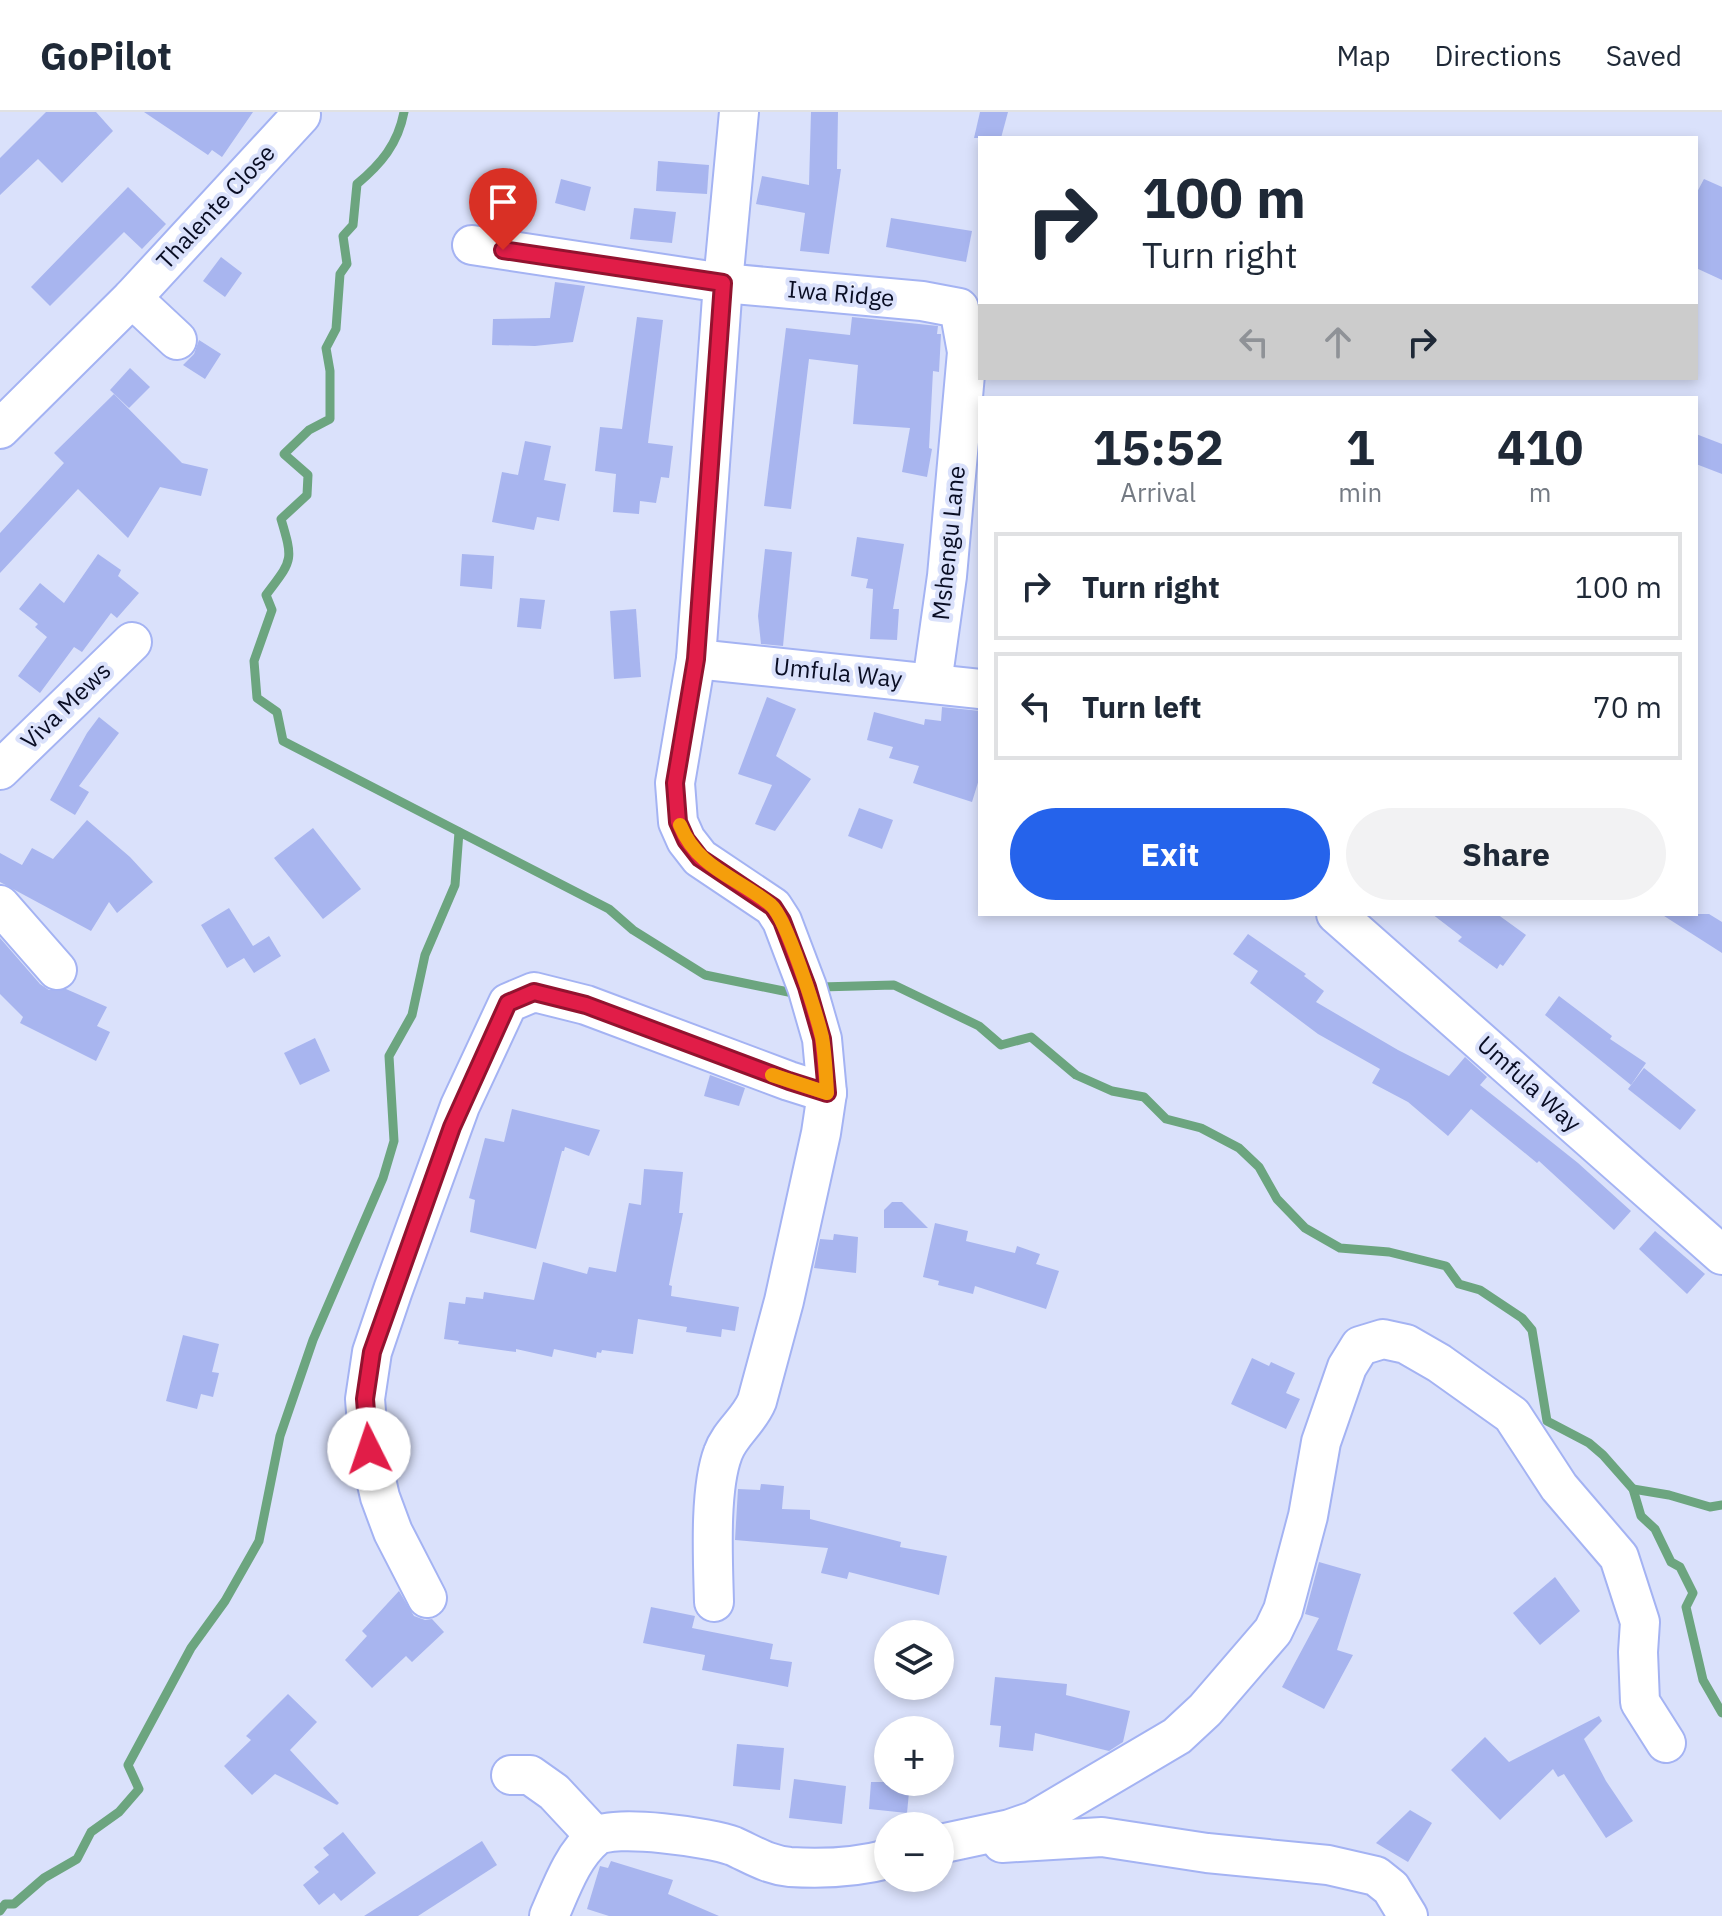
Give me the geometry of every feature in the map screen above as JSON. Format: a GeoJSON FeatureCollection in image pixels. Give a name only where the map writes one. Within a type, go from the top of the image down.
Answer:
{"type":"FeatureCollection","features":[{"type":"Feature","properties":{"kind":"street"},"geometry":{"type":"LineString","coordinates":[[714,1602],[713,1544],[718,1475],[723,1453],[733,1434],[752,1413],[757,1401],[784,1301],[827,1093],[822,1039],[807,987],[782,921],[773,907],[700,858],[686,840],[678,822],[675,783],[696,659],[723,283],[739,112]]}},
{"type":"Feature","properties":{"kind":"street","name":"Thalente Close"},"geometry":{"type":"LineString","coordinates":[[0,429],[132,298],[301,115]]}},
{"type":"Feature","properties":{"kind":"street","name":"Iwa Ridge"},"geometry":{"type":"LineString","coordinates":[[472,245],[723,283],[922,301],[959,308]]}},
{"type":"Feature","properties":{"kind":"street"},"geometry":{"type":"LineString","coordinates":[[132,298],[177,340]]}},
{"type":"Feature","properties":{"kind":"street","name":"Mshengu Lane"},"geometry":{"type":"LineString","coordinates":[[932,683],[947,576],[966,367],[967,352],[959,308]]}},
{"type":"Feature","properties":{"kind":"street","name":"Viva Mews"},"geometry":{"type":"LineString","coordinates":[[0,770],[132,642]]}},
{"type":"Feature","properties":{"kind":"street","name":"Umfula Way"},"geometry":{"type":"LineString","coordinates":[[696,659],[978,689]]}},
{"type":"Feature","properties":{"kind":"street"},"geometry":{"type":"LineString","coordinates":[[0,905],[57,970]]}},
{"type":"Feature","properties":{"kind":"street","name":"Umfula Way"},"geometry":{"type":"LineString","coordinates":[[1338,916],[1722,1255]]}},
{"type":"Feature","properties":{"kind":"street"},"geometry":{"type":"LineString","coordinates":[[427,1598],[393,1532],[380,1497],[369,1449],[365,1399],[372,1352],[393,1290],[456,1117],[508,1003],[534,992],[586,1005],[827,1093]]}},
{"type":"Feature","properties":{"kind":"street"},"geometry":{"type":"LineString","coordinates":[[954,1841],[1033,1821],[1177,1736],[1245,1665],[1273,1631],[1283,1610],[1308,1516],[1321,1442],[1347,1367],[1360,1346],[1383,1339],[1406,1344],[1439,1363],[1512,1415],[1559,1487],[1619,1557],[1640,1622],[1640,1702],[1666,1743]]}},
{"type":"Feature","properties":{"kind":"street"},"geometry":{"type":"LineString","coordinates":[[511,1775],[530,1775],[554,1792],[595,1836]]}},
{"type":"Feature","properties":{"kind":"street"},"geometry":{"type":"LineString","coordinates":[[549,1916],[570,1868],[595,1836],[608,1830],[645,1831],[731,1845],[767,1863],[790,1867],[874,1863]]}},
{"type":"Feature","properties":{"kind":"street"},"geometry":{"type":"LineString","coordinates":[[954,1844],[1102,1837],[1207,1853],[1328,1865],[1376,1876],[1391,1888],[1408,1916]]}},
{"type":"Feature","properties":{"kind":"building"},"geometry":{"type":"Polygon","coordinates":[[[46,112],[96,112],[113,131],[62,183],[38,159],[0,195],[0,158],[46,112]]]}},
{"type":"Feature","properties":{"kind":"building"},"geometry":{"type":"Polygon","coordinates":[[[144,112],[253,112],[222,157],[212,150],[208,155],[144,112]]]}},
{"type":"Feature","properties":{"kind":"building"},"geometry":{"type":"Polygon","coordinates":[[[811,112],[838,112],[837,169],[841,169],[829,254],[800,251],[805,213],[756,204],[762,176],[809,185],[811,112]]]}},
{"type":"Feature","properties":{"kind":"building"},"geometry":{"type":"Polygon","coordinates":[[[980,112],[1008,112],[1002,136],[974,138],[980,112]]]}},
{"type":"Feature","properties":{"kind":"building"},"geometry":{"type":"Polygon","coordinates":[[[658,161],[709,165],[707,194],[656,191],[658,161]]]}},
{"type":"Feature","properties":{"kind":"building"},"geometry":{"type":"Polygon","coordinates":[[[561,179],[591,187],[585,211],[555,203],[561,179]]]}},
{"type":"Feature","properties":{"kind":"building"},"geometry":{"type":"Polygon","coordinates":[[[1704,179],[1722,187],[1722,280],[1698,269],[1698,190],[1704,179]]]}},
{"type":"Feature","properties":{"kind":"building"},"geometry":{"type":"Polygon","coordinates":[[[491,180],[518,188],[509,215],[483,207],[491,180]]]}},
{"type":"Feature","properties":{"kind":"building"},"geometry":{"type":"Polygon","coordinates":[[[128,187],[166,224],[142,249],[124,232],[50,306],[31,287],[128,187]]]}},
{"type":"Feature","properties":{"kind":"building"},"geometry":{"type":"Polygon","coordinates":[[[634,208],[676,212],[672,243],[630,239],[634,208]]]}},
{"type":"Feature","properties":{"kind":"building"},"geometry":{"type":"Polygon","coordinates":[[[891,218],[972,231],[966,262],[886,247],[891,218]]]}},
{"type":"Feature","properties":{"kind":"building"},"geometry":{"type":"Polygon","coordinates":[[[221,257],[242,273],[225,297],[203,281],[221,257]]]}},
{"type":"Feature","properties":{"kind":"building"},"geometry":{"type":"Polygon","coordinates":[[[555,282],[585,286],[573,342],[535,346],[492,345],[493,319],[550,318],[555,282]]]}},
{"type":"Feature","properties":{"kind":"building"},"geometry":{"type":"Polygon","coordinates":[[[637,317],[663,320],[648,443],[673,446],[669,478],[661,477],[656,503],[640,501],[639,514],[613,512],[616,474],[595,471],[600,427],[622,429],[637,317]]]}},
{"type":"Feature","properties":{"kind":"building"},"geometry":{"type":"Polygon","coordinates":[[[852,317],[938,326],[937,334],[941,334],[939,372],[933,371],[929,448],[932,449],[927,477],[902,472],[910,428],[853,424],[858,365],[809,359],[791,509],[764,506],[786,328],[850,335],[852,317]]]}},
{"type":"Feature","properties":{"kind":"building"},"geometry":{"type":"Polygon","coordinates":[[[199,340],[221,354],[205,379],[183,365],[194,354],[199,340]]]}},
{"type":"Feature","properties":{"kind":"building"},"geometry":{"type":"Polygon","coordinates":[[[130,368],[150,387],[129,408],[110,390],[130,368]]]}},
{"type":"Feature","properties":{"kind":"building"},"geometry":{"type":"Polygon","coordinates":[[[114,394],[182,463],[208,469],[201,496],[160,487],[128,538],[78,489],[0,573],[0,533],[64,463],[54,453],[114,394]]]}},
{"type":"Feature","properties":{"kind":"building"},"geometry":{"type":"Polygon","coordinates":[[[1698,435],[1722,444],[1722,474],[1698,465],[1698,435]]]}},
{"type":"Feature","properties":{"kind":"building"},"geometry":{"type":"Polygon","coordinates":[[[525,441],[551,446],[544,480],[566,484],[559,521],[537,517],[534,530],[492,522],[502,472],[518,475],[525,441]]]}},
{"type":"Feature","properties":{"kind":"building"},"geometry":{"type":"Polygon","coordinates":[[[857,537],[904,544],[893,609],[899,609],[897,640],[870,639],[873,589],[866,588],[868,579],[851,576],[857,537]]]}},
{"type":"Feature","properties":{"kind":"building"},"geometry":{"type":"Polygon","coordinates":[[[765,549],[792,552],[783,646],[761,644],[758,616],[765,549]]]}},
{"type":"Feature","properties":{"kind":"building"},"geometry":{"type":"Polygon","coordinates":[[[98,554],[121,570],[118,576],[139,593],[117,618],[111,613],[82,652],[74,647],[40,693],[18,676],[47,637],[35,627],[38,624],[19,609],[40,583],[64,603],[98,554]]]}},
{"type":"Feature","properties":{"kind":"building"},"geometry":{"type":"Polygon","coordinates":[[[462,554],[494,556],[492,589],[460,586],[462,554]]]}},
{"type":"Feature","properties":{"kind":"building"},"geometry":{"type":"Polygon","coordinates":[[[520,598],[545,600],[541,629],[517,627],[520,598]]]}},
{"type":"Feature","properties":{"kind":"building"},"geometry":{"type":"Polygon","coordinates":[[[636,609],[641,677],[614,679],[610,611],[636,609]]]}},
{"type":"Feature","properties":{"kind":"building"},"geometry":{"type":"Polygon","coordinates":[[[767,697],[796,709],[776,756],[811,779],[775,831],[755,824],[772,785],[738,774],[767,697]]]}},
{"type":"Feature","properties":{"kind":"building"},"geometry":{"type":"Polygon","coordinates":[[[942,707],[978,711],[978,782],[972,802],[913,783],[919,766],[889,758],[893,747],[867,740],[874,712],[924,725],[925,719],[941,721],[942,707]]]}},
{"type":"Feature","properties":{"kind":"building"},"geometry":{"type":"Polygon","coordinates":[[[99,717],[119,733],[79,786],[89,792],[75,815],[50,800],[99,717]]]}},
{"type":"Feature","properties":{"kind":"building"},"geometry":{"type":"Polygon","coordinates":[[[859,808],[893,820],[882,849],[848,836],[859,808]]]}},
{"type":"Feature","properties":{"kind":"building"},"geometry":{"type":"Polygon","coordinates":[[[87,820],[130,857],[153,882],[117,913],[109,902],[91,931],[0,882],[0,853],[22,865],[32,848],[53,859],[87,820]]]}},
{"type":"Feature","properties":{"kind":"building"},"geometry":{"type":"Polygon","coordinates":[[[313,828],[361,889],[323,919],[274,858],[313,828]]]}},
{"type":"Feature","properties":{"kind":"building"},"geometry":{"type":"Polygon","coordinates":[[[229,908],[253,946],[269,936],[281,956],[254,973],[244,958],[227,968],[201,925],[229,908]]]}},
{"type":"Feature","properties":{"kind":"building"},"geometry":{"type":"Polygon","coordinates":[[[1709,914],[1722,922],[1722,953],[1664,916],[1709,914]]]}},
{"type":"Feature","properties":{"kind":"building"},"geometry":{"type":"Polygon","coordinates":[[[1435,916],[1500,916],[1526,935],[1503,966],[1500,964],[1497,969],[1458,941],[1462,937],[1435,916]]]}},
{"type":"Feature","properties":{"kind":"building"},"geometry":{"type":"Polygon","coordinates":[[[1248,934],[1306,974],[1304,976],[1324,991],[1316,1002],[1398,1050],[1449,1076],[1465,1057],[1487,1077],[1480,1085],[1578,1163],[1631,1211],[1614,1230],[1539,1161],[1537,1163],[1471,1109],[1448,1136],[1408,1102],[1372,1083],[1380,1069],[1318,1034],[1250,983],[1258,971],[1233,954],[1248,934]]]}},
{"type":"Feature","properties":{"kind":"building"},"geometry":{"type":"Polygon","coordinates":[[[0,938],[40,984],[49,990],[66,989],[107,1007],[97,1026],[110,1032],[96,1061],[20,1023],[23,1017],[0,994],[0,938]]]}},
{"type":"Feature","properties":{"kind":"building"},"geometry":{"type":"Polygon","coordinates":[[[1559,996],[1612,1036],[1610,1039],[1646,1063],[1631,1085],[1545,1015],[1559,996]]]}},
{"type":"Feature","properties":{"kind":"building"},"geometry":{"type":"Polygon","coordinates":[[[315,1038],[330,1071],[300,1085],[284,1053],[315,1038]]]}},
{"type":"Feature","properties":{"kind":"building"},"geometry":{"type":"Polygon","coordinates":[[[1644,1068],[1696,1110],[1680,1130],[1628,1089],[1644,1068]]]}},
{"type":"Feature","properties":{"kind":"building"},"geometry":{"type":"Polygon","coordinates":[[[710,1075],[745,1088],[739,1106],[704,1096],[710,1075]]]}},
{"type":"Feature","properties":{"kind":"building"},"geometry":{"type":"Polygon","coordinates":[[[512,1109],[600,1130],[589,1156],[565,1147],[562,1151],[536,1249],[470,1232],[475,1200],[469,1198],[485,1138],[504,1142],[512,1109]]]}},
{"type":"Feature","properties":{"kind":"building"},"geometry":{"type":"Polygon","coordinates":[[[644,1169],[683,1172],[679,1213],[683,1213],[669,1285],[672,1286],[671,1296],[739,1307],[735,1331],[722,1329],[721,1337],[686,1332],[687,1327],[638,1319],[633,1354],[602,1350],[601,1353],[597,1352],[596,1358],[554,1349],[552,1357],[516,1349],[516,1352],[458,1344],[459,1341],[444,1339],[449,1302],[465,1304],[466,1297],[483,1299],[484,1292],[534,1300],[543,1262],[587,1274],[589,1267],[616,1272],[629,1203],[641,1205],[644,1169]]]}},
{"type":"Feature","properties":{"kind":"building"},"geometry":{"type":"Polygon","coordinates":[[[892,1202],[902,1202],[928,1228],[884,1228],[884,1210],[892,1202]]]}},
{"type":"Feature","properties":{"kind":"building"},"geometry":{"type":"Polygon","coordinates":[[[935,1223],[968,1231],[966,1241],[1015,1253],[1017,1246],[1040,1254],[1036,1264],[1059,1271],[1046,1309],[975,1286],[973,1294],[938,1285],[939,1281],[923,1277],[935,1223]]]}},
{"type":"Feature","properties":{"kind":"building"},"geometry":{"type":"Polygon","coordinates":[[[1655,1231],[1705,1274],[1687,1294],[1639,1249],[1655,1231]]]}},
{"type":"Feature","properties":{"kind":"building"},"geometry":{"type":"Polygon","coordinates":[[[834,1234],[858,1237],[856,1273],[814,1268],[820,1239],[833,1240],[834,1234]]]}},
{"type":"Feature","properties":{"kind":"building"},"geometry":{"type":"Polygon","coordinates":[[[183,1335],[219,1344],[212,1372],[219,1373],[213,1397],[201,1394],[197,1409],[166,1401],[183,1335]]]}},
{"type":"Feature","properties":{"kind":"building"},"geometry":{"type":"Polygon","coordinates":[[[1252,1358],[1269,1366],[1271,1362],[1295,1373],[1286,1393],[1300,1399],[1286,1429],[1231,1404],[1252,1358]]]}},
{"type":"Feature","properties":{"kind":"building"},"geometry":{"type":"Polygon","coordinates":[[[761,1484],[784,1486],[782,1509],[810,1510],[810,1519],[901,1542],[900,1547],[947,1556],[939,1595],[849,1572],[847,1579],[821,1573],[828,1548],[735,1540],[738,1489],[760,1490],[761,1484]]]}},
{"type":"Feature","properties":{"kind":"building"},"geometry":{"type":"Polygon","coordinates":[[[1319,1562],[1361,1574],[1337,1650],[1353,1655],[1324,1709],[1282,1687],[1319,1618],[1305,1614],[1319,1562]]]}},
{"type":"Feature","properties":{"kind":"building"},"geometry":{"type":"Polygon","coordinates":[[[1555,1577],[1580,1611],[1540,1645],[1513,1613],[1555,1577]]]}},
{"type":"Feature","properties":{"kind":"building"},"geometry":{"type":"Polygon","coordinates":[[[399,1591],[414,1616],[432,1619],[444,1632],[412,1662],[406,1656],[372,1688],[345,1660],[367,1636],[362,1631],[399,1591]]]}},
{"type":"Feature","properties":{"kind":"building"},"geometry":{"type":"Polygon","coordinates":[[[651,1607],[695,1616],[692,1628],[773,1644],[770,1659],[792,1662],[788,1687],[702,1670],[705,1655],[643,1643],[651,1607]]]}},
{"type":"Feature","properties":{"kind":"building"},"geometry":{"type":"Polygon","coordinates":[[[995,1677],[1067,1684],[1066,1695],[1130,1711],[1123,1742],[1109,1751],[1035,1733],[1033,1751],[999,1747],[1001,1726],[990,1725],[995,1677]]]}},
{"type":"Feature","properties":{"kind":"building"},"geometry":{"type":"Polygon","coordinates":[[[288,1694],[317,1722],[290,1750],[339,1803],[337,1805],[275,1774],[252,1795],[224,1766],[251,1740],[246,1736],[288,1694]]]}},
{"type":"Feature","properties":{"kind":"building"},"geometry":{"type":"Polygon","coordinates":[[[1599,1716],[1602,1721],[1584,1739],[1606,1781],[1633,1821],[1606,1838],[1564,1774],[1558,1777],[1553,1769],[1500,1820],[1451,1770],[1485,1737],[1509,1762],[1599,1716]]]}},
{"type":"Feature","properties":{"kind":"building"},"geometry":{"type":"Polygon","coordinates":[[[737,1744],[784,1748],[780,1790],[733,1786],[737,1744]]]}},
{"type":"Feature","properties":{"kind":"building"},"geometry":{"type":"Polygon","coordinates":[[[794,1779],[846,1786],[842,1824],[789,1818],[794,1779]]]}},
{"type":"Feature","properties":{"kind":"building"},"geometry":{"type":"Polygon","coordinates":[[[871,1782],[874,1782],[874,1796],[909,1796],[907,1812],[869,1809],[871,1782]]]}},
{"type":"Feature","properties":{"kind":"building"},"geometry":{"type":"Polygon","coordinates":[[[1410,1810],[1432,1823],[1408,1862],[1376,1843],[1410,1810]]]}},
{"type":"Feature","properties":{"kind":"building"},"geometry":{"type":"Polygon","coordinates":[[[343,1832],[376,1873],[341,1901],[334,1893],[319,1905],[303,1885],[319,1872],[314,1867],[329,1855],[323,1848],[343,1832]]]}},
{"type":"Feature","properties":{"kind":"building"},"geometry":{"type":"Polygon","coordinates":[[[482,1841],[497,1865],[418,1916],[364,1916],[482,1841]]]}},
{"type":"Feature","properties":{"kind":"building"},"geometry":{"type":"Polygon","coordinates":[[[611,1861],[673,1880],[668,1894],[719,1916],[609,1916],[587,1909],[600,1866],[608,1868],[611,1861]]]}},
{"type":"Feature","properties":{"kind":"waterway"},"geometry":{"type":"LineString","coordinates":[[404,112],[398,134],[387,152],[357,184],[353,225],[343,236],[347,264],[340,274],[336,329],[326,348],[330,371],[330,419],[309,430],[284,454],[308,475],[307,495],[281,519],[289,553],[286,567],[266,595],[272,610],[254,661],[257,698],[277,712],[283,741],[609,909],[633,930],[705,975],[798,994]]}},
{"type":"Feature","properties":{"kind":"waterway"},"geometry":{"type":"LineString","coordinates":[[0,1911],[5,1904],[14,1904],[44,1878],[77,1859],[91,1832],[119,1812],[139,1789],[128,1765],[191,1648],[225,1601],[259,1541],[280,1436],[313,1340],[383,1178],[394,1141],[389,1056],[412,1015],[425,955],[455,885],[459,832]]}},
{"type":"Feature","properties":{"kind":"waterway"},"geometry":{"type":"LineString","coordinates":[[820,987],[894,985],[979,1026],[1001,1045],[1031,1037],[1076,1075],[1112,1091],[1144,1097],[1166,1119],[1201,1128],[1239,1148],[1259,1167],[1277,1199],[1305,1228],[1340,1248],[1389,1252],[1446,1266],[1459,1284],[1480,1290],[1522,1318],[1532,1330],[1547,1421],[1589,1443],[1603,1455],[1633,1489],[1641,1516],[1655,1529],[1671,1562],[1680,1567],[1693,1593],[1686,1607],[1703,1680],[1722,1713]]}},
{"type":"Feature","properties":{"kind":"waterway"},"geometry":{"type":"LineString","coordinates":[[1633,1489],[1710,1507],[1722,1505]]}},
{"type":"Feature","properties":{"kind":"slow traffic"},"geometry":{"type":"LineString","coordinates":[[680,825],[686,840],[700,858],[773,907],[782,921],[807,987],[822,1039],[827,1093],[772,1075]]}},
{"type":"Feature","properties":{"kind":"route"},"geometry":{"type":"LineString","coordinates":[[369,1449],[365,1399],[372,1352],[460,1106],[508,1003],[534,992],[586,1005],[827,1093],[822,1039],[807,987],[782,921],[773,907],[700,858],[686,840],[678,822],[675,803],[675,783],[696,659],[723,283],[503,250]]}}]}
